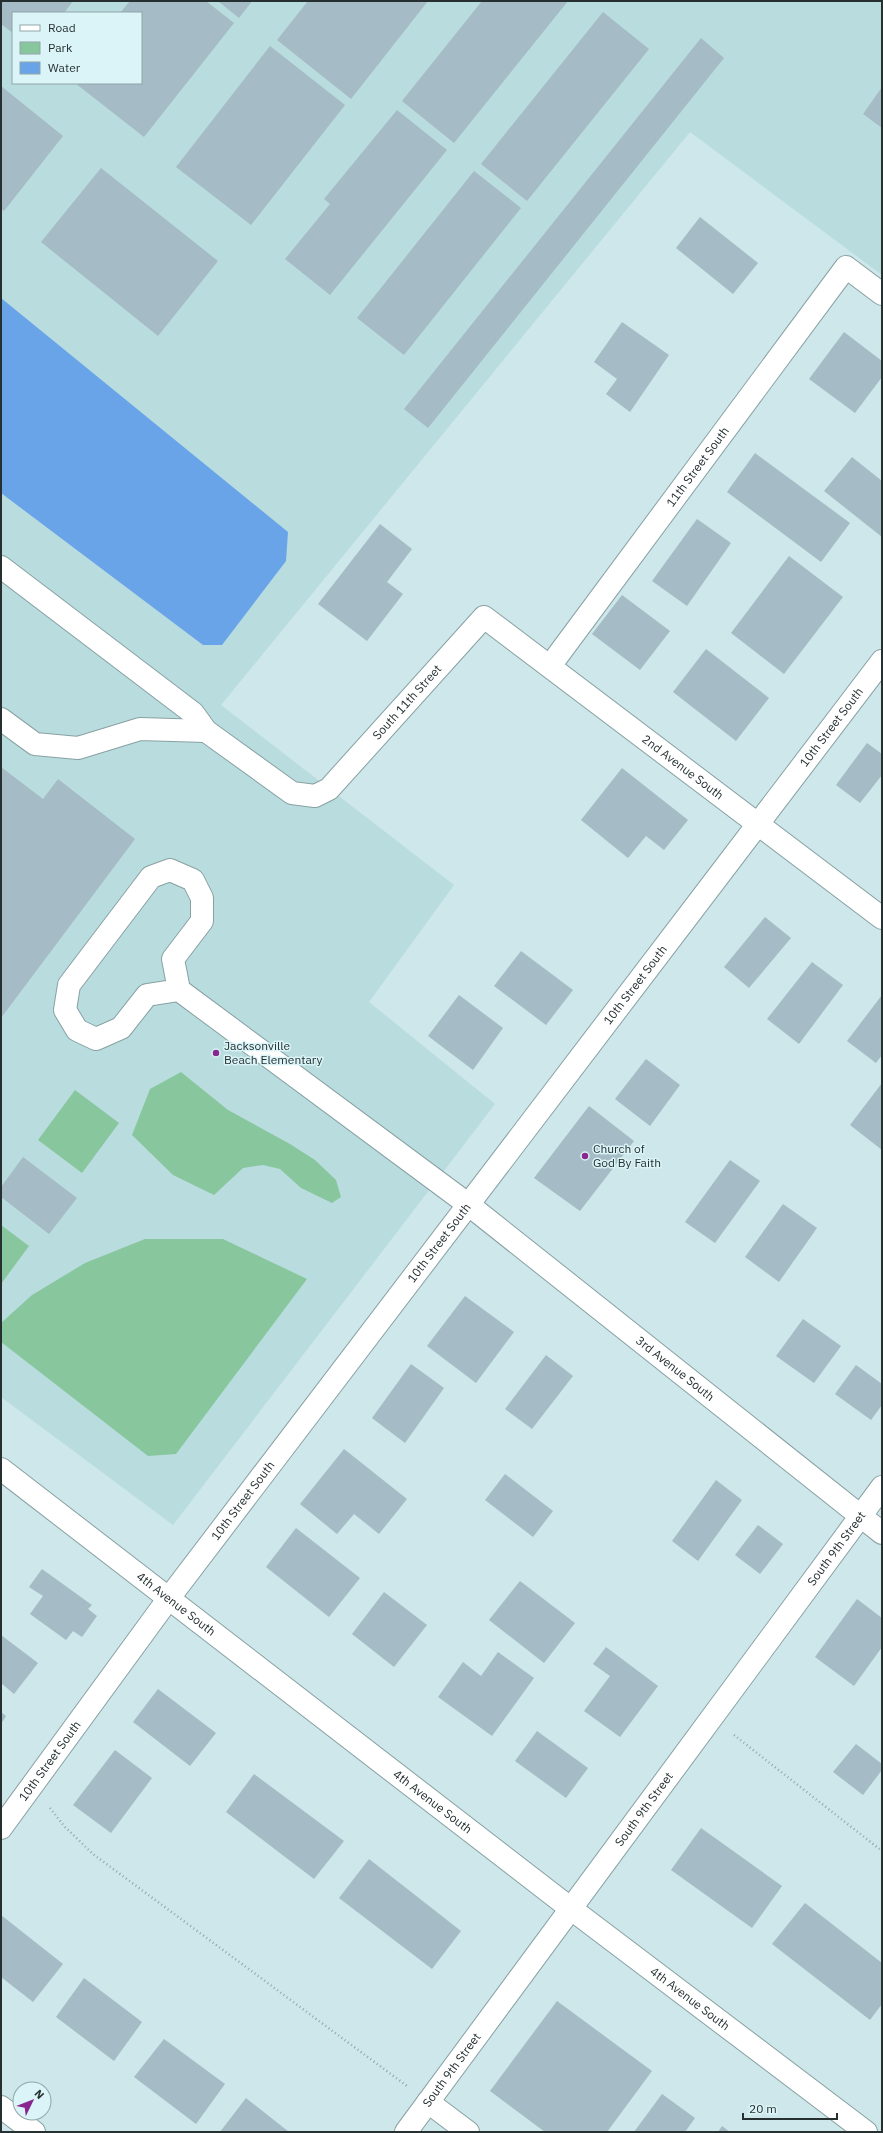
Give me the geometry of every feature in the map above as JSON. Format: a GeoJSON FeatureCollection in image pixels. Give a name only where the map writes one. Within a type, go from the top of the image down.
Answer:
{"type":"FeatureCollection","features":[{"type":"Feature","properties":{"kind":"street","name":"11th Street South"},"geometry":{"type":"LineString","coordinates":[[550,666],[846,267],[882,294]]}},
{"type":"Feature","properties":{"kind":"street"},"geometry":{"type":"LineString","coordinates":[[1,567],[193,713],[206,731]]}},
{"type":"Feature","properties":{"kind":"street","name":"2nd Avenue South"},"geometry":{"type":"LineString","coordinates":[[484,617],[882,918]]}},
{"type":"Feature","properties":{"kind":"street","name":"South 11th Street"},"geometry":{"type":"LineString","coordinates":[[206,731],[292,793],[315,796],[329,789],[484,617]]}},
{"type":"Feature","properties":{"kind":"street","name":"10th Street South"},"geometry":{"type":"LineString","coordinates":[[1,1828],[169,1598],[759,825],[882,661]]}},
{"type":"Feature","properties":{"kind":"street"},"geometry":{"type":"LineString","coordinates":[[1,719],[35,744],[78,748],[140,729],[206,731]]}},
{"type":"Feature","properties":{"kind":"street"},"geometry":{"type":"LineString","coordinates":[[170,870],[193,880],[202,898],[202,921],[173,959],[179,990],[147,995],[121,1028],[96,1039],[77,1030],[65,1010],[69,985],[151,876],[170,870]]}},
{"type":"Feature","properties":{"kind":"street","name":"3rd Avenue South"},"geometry":{"type":"LineString","coordinates":[[179,990],[469,1205],[882,1533]]}},
{"type":"Feature","properties":{"kind":"street","name":"4th Avenue South"},"geometry":{"type":"LineString","coordinates":[[1,1468],[570,1908],[866,2132]]}},
{"type":"Feature","properties":{"kind":"street","name":"South 9th Street"},"geometry":{"type":"LineString","coordinates":[[406,2132],[882,1487]]}},
{"type":"Feature","properties":{"kind":"street"},"geometry":{"type":"LineString","coordinates":[[428,2102],[468,2132]]}},
{"type":"Feature","properties":{"kind":"street"},"geometry":{"type":"LineString","coordinates":[[1,2107],[34,2132]]}},
{"type":"Feature","properties":{"kind":"path"},"geometry":{"type":"LineString","coordinates":[[711,1717],[882,1851]]}},
{"type":"Feature","properties":{"kind":"path"},"geometry":{"type":"LineString","coordinates":[[31,1786],[64,1826],[93,1854],[428,2102]]}},
{"type":"Feature","properties":{"kind":"shaded area"},"geometry":{"type":"Polygon","coordinates":[[[1,1],[882,1],[882,275],[690,132],[221,705],[454,885],[369,1002],[495,1104],[173,1525],[1,1397],[1,1]]]}},
{"type":"Feature","properties":{"kind":"green space"},"geometry":{"type":"Polygon","coordinates":[[[181,1072],[228,1110],[290,1144],[315,1160],[336,1180],[341,1197],[332,1203],[301,1188],[280,1169],[263,1165],[243,1168],[214,1195],[173,1175],[132,1135],[150,1089],[181,1072]]]}},
{"type":"Feature","properties":{"kind":"green space"},"geometry":{"type":"Polygon","coordinates":[[[75,1090],[119,1123],[82,1173],[38,1140],[75,1090]]]}},
{"type":"Feature","properties":{"kind":"green space"},"geometry":{"type":"Polygon","coordinates":[[[1,1225],[29,1246],[1,1284],[1,1225]]]}},
{"type":"Feature","properties":{"kind":"green space"},"geometry":{"type":"Polygon","coordinates":[[[145,1239],[223,1239],[307,1279],[176,1454],[148,1456],[1,1342],[1,1323],[32,1295],[85,1263],[145,1239]]]}},
{"type":"Feature","properties":{"kind":"water"},"geometry":{"type":"Polygon","coordinates":[[[1,298],[288,532],[286,561],[222,645],[203,645],[1,493],[1,298]]]}},
{"type":"Feature","properties":{"kind":"building"},"geometry":{"type":"Polygon","coordinates":[[[1,1],[73,1],[65,12],[12,12],[12,32],[1,24],[1,1]]]}},
{"type":"Feature","properties":{"kind":"building"},"geometry":{"type":"Polygon","coordinates":[[[130,1],[206,1],[234,23],[144,137],[76,84],[142,84],[142,12],[121,12],[130,1]]]}},
{"type":"Feature","properties":{"kind":"building"},"geometry":{"type":"Polygon","coordinates":[[[218,1],[252,1],[239,18],[218,1]]]}},
{"type":"Feature","properties":{"kind":"building"},"geometry":{"type":"Polygon","coordinates":[[[308,1],[428,1],[351,99],[277,40],[308,1]]]}},
{"type":"Feature","properties":{"kind":"building"},"geometry":{"type":"Polygon","coordinates":[[[482,1],[568,1],[454,143],[402,101],[482,1]]]}},
{"type":"Feature","properties":{"kind":"building"},"geometry":{"type":"Polygon","coordinates":[[[603,12],[649,49],[527,201],[481,164],[603,12]]]}},
{"type":"Feature","properties":{"kind":"building"},"geometry":{"type":"Polygon","coordinates":[[[701,38],[724,58],[428,428],[404,409],[701,38]]]}},
{"type":"Feature","properties":{"kind":"building"},"geometry":{"type":"Polygon","coordinates":[[[270,46],[345,105],[251,225],[176,167],[270,46]]]}},
{"type":"Feature","properties":{"kind":"building"},"geometry":{"type":"Polygon","coordinates":[[[1,86],[63,136],[4,211],[1,209],[1,86]]]}},
{"type":"Feature","properties":{"kind":"building"},"geometry":{"type":"Polygon","coordinates":[[[882,87],[882,128],[863,114],[882,87]]]}},
{"type":"Feature","properties":{"kind":"building"},"geometry":{"type":"Polygon","coordinates":[[[397,110],[447,150],[330,295],[285,259],[330,204],[324,199],[397,110]]]}},
{"type":"Feature","properties":{"kind":"building"},"geometry":{"type":"Polygon","coordinates":[[[101,168],[218,261],[158,336],[41,242],[101,168]]]}},
{"type":"Feature","properties":{"kind":"building"},"geometry":{"type":"Polygon","coordinates":[[[474,171],[521,208],[404,355],[357,318],[474,171]]]}},
{"type":"Feature","properties":{"kind":"building"},"geometry":{"type":"Polygon","coordinates":[[[700,217],[758,263],[733,294],[676,248],[700,217]]]}},
{"type":"Feature","properties":{"kind":"building"},"geometry":{"type":"Polygon","coordinates":[[[622,322],[669,355],[630,412],[606,394],[617,379],[594,362],[622,322]]]}},
{"type":"Feature","properties":{"kind":"building"},"geometry":{"type":"Polygon","coordinates":[[[844,332],[882,361],[882,377],[855,413],[809,379],[844,332]]]}},
{"type":"Feature","properties":{"kind":"building"},"geometry":{"type":"Polygon","coordinates":[[[755,453],[850,523],[821,562],[727,492],[755,453]]]}},
{"type":"Feature","properties":{"kind":"building"},"geometry":{"type":"Polygon","coordinates":[[[852,457],[882,481],[882,537],[824,491],[852,457]]]}},
{"type":"Feature","properties":{"kind":"building"},"geometry":{"type":"Polygon","coordinates":[[[697,519],[731,543],[687,606],[652,581],[697,519]]]}},
{"type":"Feature","properties":{"kind":"building"},"geometry":{"type":"Polygon","coordinates":[[[380,524],[412,549],[387,582],[403,594],[367,641],[318,604],[380,524]]]}},
{"type":"Feature","properties":{"kind":"building"},"geometry":{"type":"Polygon","coordinates":[[[789,556],[843,597],[784,674],[731,633],[789,556]]]}},
{"type":"Feature","properties":{"kind":"building"},"geometry":{"type":"Polygon","coordinates":[[[622,595],[670,631],[640,670],[592,634],[622,595]]]}},
{"type":"Feature","properties":{"kind":"building"},"geometry":{"type":"Polygon","coordinates":[[[706,649],[769,698],[736,741],[673,692],[706,649]]]}},
{"type":"Feature","properties":{"kind":"building"},"geometry":{"type":"Polygon","coordinates":[[[867,743],[882,754],[882,775],[860,803],[836,785],[867,743]]]}},
{"type":"Feature","properties":{"kind":"building"},"geometry":{"type":"Polygon","coordinates":[[[1,767],[43,799],[58,779],[135,839],[1,1018],[1,767]]]}},
{"type":"Feature","properties":{"kind":"building"},"geometry":{"type":"Polygon","coordinates":[[[622,768],[688,820],[664,850],[646,836],[628,858],[581,820],[622,768]]]}},
{"type":"Feature","properties":{"kind":"building"},"geometry":{"type":"Polygon","coordinates":[[[765,917],[791,938],[749,988],[724,967],[765,917]]]}},
{"type":"Feature","properties":{"kind":"building"},"geometry":{"type":"Polygon","coordinates":[[[521,951],[573,990],[546,1025],[494,986],[521,951]]]}},
{"type":"Feature","properties":{"kind":"building"},"geometry":{"type":"Polygon","coordinates":[[[812,962],[843,985],[799,1044],[767,1019],[812,962]]]}},
{"type":"Feature","properties":{"kind":"building"},"geometry":{"type":"Polygon","coordinates":[[[459,995],[503,1028],[473,1070],[428,1036],[459,995]]]}},
{"type":"Feature","properties":{"kind":"building"},"geometry":{"type":"Polygon","coordinates":[[[882,995],[882,1055],[876,1063],[847,1041],[882,995]]]}},
{"type":"Feature","properties":{"kind":"building"},"geometry":{"type":"Polygon","coordinates":[[[646,1059],[680,1085],[650,1126],[615,1099],[646,1059]]]}},
{"type":"Feature","properties":{"kind":"building"},"geometry":{"type":"Polygon","coordinates":[[[882,1083],[882,1150],[850,1125],[882,1083]]]}},
{"type":"Feature","properties":{"kind":"building"},"geometry":{"type":"Polygon","coordinates":[[[589,1106],[634,1141],[580,1211],[534,1178],[589,1106]]]}},
{"type":"Feature","properties":{"kind":"building"},"geometry":{"type":"Polygon","coordinates":[[[23,1157],[77,1198],[49,1234],[1,1197],[1,1187],[23,1157]]]}},
{"type":"Feature","properties":{"kind":"building"},"geometry":{"type":"Polygon","coordinates":[[[730,1160],[760,1181],[715,1243],[685,1222],[730,1160]]]}},
{"type":"Feature","properties":{"kind":"building"},"geometry":{"type":"Polygon","coordinates":[[[783,1204],[817,1228],[779,1282],[745,1257],[783,1204]]]}},
{"type":"Feature","properties":{"kind":"building"},"geometry":{"type":"Polygon","coordinates":[[[465,1296],[514,1332],[476,1383],[427,1346],[465,1296]]]}},
{"type":"Feature","properties":{"kind":"building"},"geometry":{"type":"Polygon","coordinates":[[[803,1319],[841,1346],[814,1383],[776,1356],[803,1319]]]}},
{"type":"Feature","properties":{"kind":"building"},"geometry":{"type":"Polygon","coordinates":[[[546,1355],[573,1376],[532,1429],[505,1409],[546,1355]]]}},
{"type":"Feature","properties":{"kind":"building"},"geometry":{"type":"Polygon","coordinates":[[[411,1364],[444,1388],[405,1443],[372,1418],[411,1364]]]}},
{"type":"Feature","properties":{"kind":"building"},"geometry":{"type":"Polygon","coordinates":[[[856,1365],[882,1384],[882,1405],[871,1420],[835,1394],[856,1365]]]}},
{"type":"Feature","properties":{"kind":"building"},"geometry":{"type":"Polygon","coordinates":[[[344,1449],[407,1499],[379,1534],[354,1514],[337,1534],[300,1504],[344,1449]]]}},
{"type":"Feature","properties":{"kind":"building"},"geometry":{"type":"Polygon","coordinates":[[[505,1474],[553,1511],[533,1537],[485,1500],[505,1474]]]}},
{"type":"Feature","properties":{"kind":"building"},"geometry":{"type":"Polygon","coordinates":[[[716,1480],[742,1500],[698,1561],[672,1541],[716,1480]]]}},
{"type":"Feature","properties":{"kind":"building"},"geometry":{"type":"Polygon","coordinates":[[[758,1525],[783,1544],[760,1574],[735,1555],[758,1525]]]}},
{"type":"Feature","properties":{"kind":"building"},"geometry":{"type":"Polygon","coordinates":[[[296,1528],[360,1578],[329,1617],[266,1567],[296,1528]]]}},
{"type":"Feature","properties":{"kind":"building"},"geometry":{"type":"Polygon","coordinates":[[[42,1569],[92,1605],[88,1609],[97,1616],[82,1637],[73,1631],[66,1640],[30,1614],[43,1596],[29,1587],[42,1569]]]}},
{"type":"Feature","properties":{"kind":"building"},"geometry":{"type":"Polygon","coordinates":[[[520,1581],[575,1623],[544,1663],[489,1620],[520,1581]]]}},
{"type":"Feature","properties":{"kind":"building"},"geometry":{"type":"Polygon","coordinates":[[[384,1592],[427,1625],[394,1667],[352,1634],[384,1592]]]}},
{"type":"Feature","properties":{"kind":"building"},"geometry":{"type":"Polygon","coordinates":[[[857,1599],[882,1618],[882,1647],[854,1686],[815,1657],[857,1599]]]}},
{"type":"Feature","properties":{"kind":"building"},"geometry":{"type":"Polygon","coordinates":[[[1,1635],[38,1663],[14,1694],[1,1683],[1,1635]]]}},
{"type":"Feature","properties":{"kind":"building"},"geometry":{"type":"Polygon","coordinates":[[[606,1647],[658,1686],[620,1737],[584,1711],[610,1676],[593,1664],[606,1647]]]}},
{"type":"Feature","properties":{"kind":"building"},"geometry":{"type":"Polygon","coordinates":[[[498,1652],[534,1678],[492,1736],[438,1697],[463,1662],[481,1676],[498,1652]]]}},
{"type":"Feature","properties":{"kind":"building"},"geometry":{"type":"Polygon","coordinates":[[[158,1689],[216,1733],[190,1766],[133,1722],[158,1689]]]}},
{"type":"Feature","properties":{"kind":"building"},"geometry":{"type":"Polygon","coordinates":[[[1,1712],[6,1716],[1,1724],[1,1712]]]}},
{"type":"Feature","properties":{"kind":"building"},"geometry":{"type":"Polygon","coordinates":[[[537,1731],[588,1768],[566,1798],[515,1761],[537,1731]]]}},
{"type":"Feature","properties":{"kind":"building"},"geometry":{"type":"Polygon","coordinates":[[[856,1744],[882,1764],[882,1770],[863,1795],[833,1772],[856,1744]]]}},
{"type":"Feature","properties":{"kind":"building"},"geometry":{"type":"Polygon","coordinates":[[[115,1750],[152,1778],[111,1833],[73,1805],[115,1750]]]}},
{"type":"Feature","properties":{"kind":"building"},"geometry":{"type":"Polygon","coordinates":[[[254,1774],[344,1841],[314,1879],[226,1812],[254,1774]]]}},
{"type":"Feature","properties":{"kind":"building"},"geometry":{"type":"Polygon","coordinates":[[[701,1828],[782,1886],[752,1928],[671,1870],[701,1828]]]}},
{"type":"Feature","properties":{"kind":"building"},"geometry":{"type":"Polygon","coordinates":[[[369,1859],[461,1931],[432,1969],[339,1898],[369,1859]]]}},
{"type":"Feature","properties":{"kind":"building"},"geometry":{"type":"Polygon","coordinates":[[[805,1903],[882,1963],[882,2004],[870,2020],[772,1944],[805,1903]]]}},
{"type":"Feature","properties":{"kind":"building"},"geometry":{"type":"Polygon","coordinates":[[[1,1915],[63,1964],[33,2002],[1,1977],[1,1915]]]}},
{"type":"Feature","properties":{"kind":"building"},"geometry":{"type":"Polygon","coordinates":[[[84,1978],[142,2022],[114,2061],[56,2017],[84,1978]]]}},
{"type":"Feature","properties":{"kind":"building"},"geometry":{"type":"Polygon","coordinates":[[[557,2001],[652,2071],[607,2132],[545,2132],[490,2091],[557,2001]]]}},
{"type":"Feature","properties":{"kind":"building"},"geometry":{"type":"Polygon","coordinates":[[[164,2039],[225,2084],[196,2124],[134,2077],[164,2039]]]}},
{"type":"Feature","properties":{"kind":"building"},"geometry":{"type":"Polygon","coordinates":[[[662,2094],[695,2118],[685,2132],[634,2132],[662,2094]]]}},
{"type":"Feature","properties":{"kind":"building"},"geometry":{"type":"Polygon","coordinates":[[[246,2098],[289,2132],[220,2132],[246,2098]]]}},
{"type":"Feature","properties":{"kind":"building"},"geometry":{"type":"Polygon","coordinates":[[[722,2126],[730,2132],[718,2132],[722,2126]]]}},
{"type":"Feature","properties":{"kind":"place","name":"Jacksonville Beach Elementary"},"geometry":{"type":"Point","coordinates":[216,1053]}},
{"type":"Feature","properties":{"kind":"place","name":"Church of God By Faith"},"geometry":{"type":"Point","coordinates":[585,1156]}}]}
